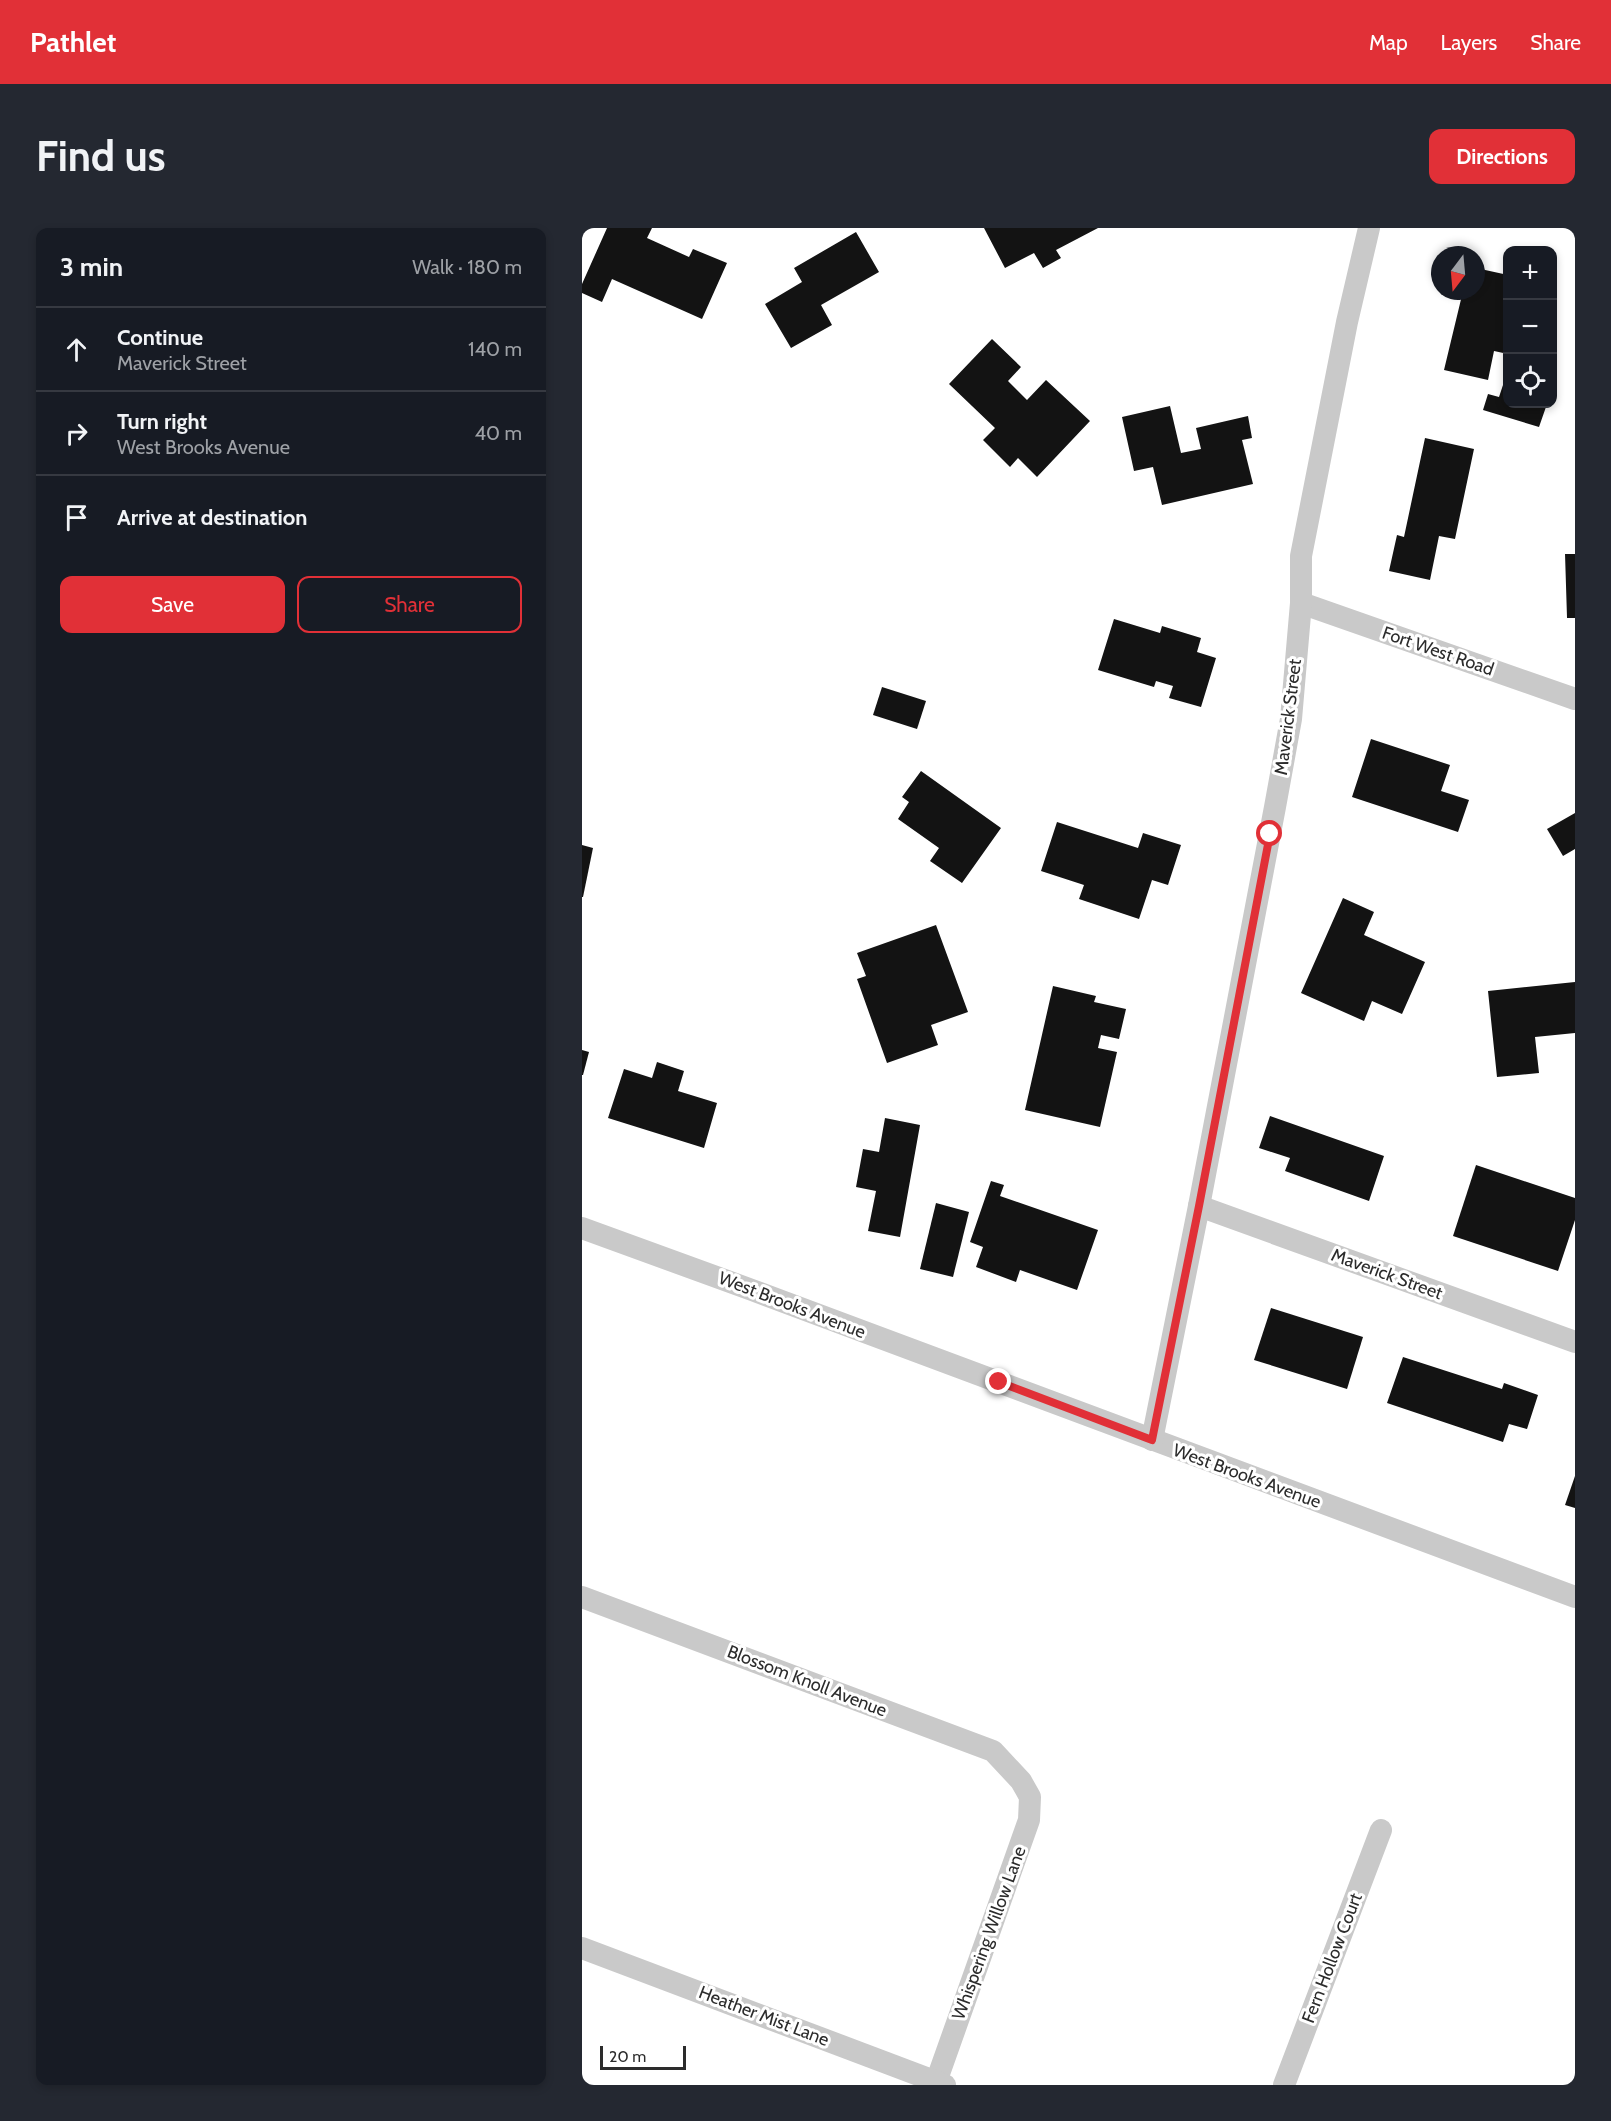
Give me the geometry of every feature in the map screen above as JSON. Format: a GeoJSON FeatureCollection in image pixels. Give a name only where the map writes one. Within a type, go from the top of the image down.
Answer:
{"type":"FeatureCollection","features":[{"type":"Feature","properties":{"kind":"street","name":"Maverick Street"},"geometry":{"type":"LineString","coordinates":[[1152,1440],[1199,1206],[1291,719],[1301,603],[1301,556],[1344,333],[1369,228]]}},
{"type":"Feature","properties":{"kind":"street","name":"Fort West Road"},"geometry":{"type":"LineString","coordinates":[[1301,603],[1575,699]]}},
{"type":"Feature","properties":{"kind":"street","name":"Maverick Street"},"geometry":{"type":"LineString","coordinates":[[1199,1206],[1575,1342]]}},
{"type":"Feature","properties":{"kind":"street","name":"West Brooks Avenue"},"geometry":{"type":"LineString","coordinates":[[582,1228],[1575,1597]]}},
{"type":"Feature","properties":{"kind":"street","name":"Blossom Knoll Avenue"},"geometry":{"type":"LineString","coordinates":[[582,1597],[993,1750],[1021,1781]]}},
{"type":"Feature","properties":{"kind":"street","name":"Whispering Willow Lane"},"geometry":{"type":"LineString","coordinates":[[939,2084],[1029,1820],[1030,1797],[1021,1781]]}},
{"type":"Feature","properties":{"kind":"street","name":"Fern Hollow Court"},"geometry":{"type":"LineString","coordinates":[[1284,2085],[1381,1830]]}},
{"type":"Feature","properties":{"kind":"street","name":"Heather Mist Lane"},"geometry":{"type":"LineString","coordinates":[[582,1948],[939,2084]]}},
{"type":"Feature","properties":{"kind":"building"},"geometry":{"type":"Polygon","coordinates":[[[607,228],[652,228],[647,238],[689,257],[693,249],[727,263],[702,319],[612,279],[602,302],[582,293],[582,284],[607,228]]]}},
{"type":"Feature","properties":{"kind":"building"},"geometry":{"type":"Polygon","coordinates":[[[984,228],[1098,228],[1056,250],[1061,258],[1043,268],[1034,253],[1005,268],[984,228]]]}},
{"type":"Feature","properties":{"kind":"building"},"geometry":{"type":"Polygon","coordinates":[[[856,232],[879,272],[821,305],[832,325],[791,348],[765,304],[802,282],[794,268],[856,232]]]}},
{"type":"Feature","properties":{"kind":"building"},"geometry":{"type":"Polygon","coordinates":[[[1485,270],[1503,274],[1503,353],[1494,351],[1488,380],[1444,370],[1461,300],[1485,300],[1485,270]]]}},
{"type":"Feature","properties":{"kind":"building"},"geometry":{"type":"Polygon","coordinates":[[[992,339],[1021,367],[1008,381],[1027,400],[1046,380],[1090,421],[1037,477],[1018,458],[1010,467],[983,440],[995,428],[949,384],[992,339]]]}},
{"type":"Feature","properties":{"kind":"building"},"geometry":{"type":"Polygon","coordinates":[[[1503,385],[1503,408],[1546,408],[1539,427],[1483,410],[1488,394],[1499,397],[1503,385]]]}},
{"type":"Feature","properties":{"kind":"building"},"geometry":{"type":"Polygon","coordinates":[[[1170,406],[1181,453],[1201,449],[1196,428],[1248,416],[1252,438],[1242,440],[1253,484],[1162,505],[1153,467],[1134,471],[1122,417],[1170,406]]]}},
{"type":"Feature","properties":{"kind":"building"},"geometry":{"type":"Polygon","coordinates":[[[1425,438],[1474,449],[1455,539],[1439,536],[1430,580],[1389,571],[1397,535],[1404,537],[1425,438]]]}},
{"type":"Feature","properties":{"kind":"building"},"geometry":{"type":"Polygon","coordinates":[[[1565,554],[1575,554],[1575,618],[1567,618],[1565,554]]]}},
{"type":"Feature","properties":{"kind":"building"},"geometry":{"type":"Polygon","coordinates":[[[1114,619],[1160,633],[1162,626],[1201,638],[1197,652],[1216,658],[1201,707],[1169,698],[1173,686],[1156,681],[1154,687],[1098,670],[1114,619]]]}},
{"type":"Feature","properties":{"kind":"building"},"geometry":{"type":"Polygon","coordinates":[[[882,687],[926,701],[917,729],[873,715],[882,687]]]}},
{"type":"Feature","properties":{"kind":"building"},"geometry":{"type":"Polygon","coordinates":[[[1371,739],[1450,765],[1441,791],[1469,800],[1458,832],[1352,797],[1371,739]]]}},
{"type":"Feature","properties":{"kind":"building"},"geometry":{"type":"Polygon","coordinates":[[[921,771],[1001,828],[962,883],[930,861],[939,848],[898,819],[909,802],[902,797],[921,771]]]}},
{"type":"Feature","properties":{"kind":"building"},"geometry":{"type":"Polygon","coordinates":[[[1575,813],[1575,849],[1563,856],[1547,829],[1575,813]]]}},
{"type":"Feature","properties":{"kind":"building"},"geometry":{"type":"Polygon","coordinates":[[[1057,822],[1138,848],[1143,833],[1181,845],[1168,885],[1152,880],[1139,919],[1079,899],[1084,885],[1041,871],[1057,822]]]}},
{"type":"Feature","properties":{"kind":"building"},"geometry":{"type":"Polygon","coordinates":[[[582,845],[593,848],[583,897],[582,897],[582,845]]]}},
{"type":"Feature","properties":{"kind":"building"},"geometry":{"type":"Polygon","coordinates":[[[1343,898],[1374,912],[1364,935],[1425,962],[1402,1014],[1372,1001],[1364,1021],[1301,993],[1343,898]]]}},
{"type":"Feature","properties":{"kind":"building"},"geometry":{"type":"Polygon","coordinates":[[[936,925],[968,1012],[931,1025],[938,1045],[887,1063],[857,979],[866,976],[857,953],[936,925]]]}},
{"type":"Feature","properties":{"kind":"building"},"geometry":{"type":"Polygon","coordinates":[[[1575,982],[1575,1033],[1535,1037],[1539,1073],[1497,1077],[1488,991],[1575,982]]]}},
{"type":"Feature","properties":{"kind":"building"},"geometry":{"type":"Polygon","coordinates":[[[1053,986],[1096,996],[1094,1002],[1126,1009],[1119,1039],[1101,1035],[1098,1048],[1117,1052],[1100,1127],[1025,1110],[1053,986]]]}},
{"type":"Feature","properties":{"kind":"building"},"geometry":{"type":"Polygon","coordinates":[[[582,1050],[589,1052],[583,1075],[582,1075],[582,1050]]]}},
{"type":"Feature","properties":{"kind":"building"},"geometry":{"type":"Polygon","coordinates":[[[657,1062],[684,1071],[678,1091],[717,1103],[704,1148],[608,1118],[624,1069],[652,1078],[657,1062]]]}},
{"type":"Feature","properties":{"kind":"building"},"geometry":{"type":"Polygon","coordinates":[[[1270,1116],[1384,1156],[1369,1201],[1285,1171],[1290,1158],[1259,1148],[1270,1116]]]}},
{"type":"Feature","properties":{"kind":"building"},"geometry":{"type":"Polygon","coordinates":[[[885,1118],[920,1125],[900,1237],[868,1231],[876,1191],[856,1187],[863,1149],[879,1152],[885,1118]]]}},
{"type":"Feature","properties":{"kind":"building"},"geometry":{"type":"Polygon","coordinates":[[[1476,1165],[1575,1198],[1575,1220],[1558,1271],[1453,1236],[1476,1165]]]}},
{"type":"Feature","properties":{"kind":"building"},"geometry":{"type":"Polygon","coordinates":[[[991,1181],[1004,1185],[1000,1196],[1098,1230],[1077,1290],[1020,1270],[1016,1282],[976,1267],[983,1247],[970,1242],[991,1181]]]}},
{"type":"Feature","properties":{"kind":"building"},"geometry":{"type":"Polygon","coordinates":[[[936,1203],[969,1212],[953,1277],[920,1269],[936,1203]]]}},
{"type":"Feature","properties":{"kind":"building"},"geometry":{"type":"Polygon","coordinates":[[[1271,1308],[1363,1337],[1347,1389],[1254,1360],[1271,1308]]]}},
{"type":"Feature","properties":{"kind":"building"},"geometry":{"type":"Polygon","coordinates":[[[1403,1357],[1502,1389],[1504,1383],[1538,1395],[1527,1429],[1509,1424],[1503,1442],[1387,1403],[1403,1357]]]}},
{"type":"Feature","properties":{"kind":"building"},"geometry":{"type":"Polygon","coordinates":[[[1575,1476],[1575,1508],[1565,1505],[1575,1476]]]}},
{"type":"Feature","properties":{"kind":"route"},"geometry":{"type":"LineString","coordinates":[[999,1382],[1152,1440],[1270,834]]}}]}
